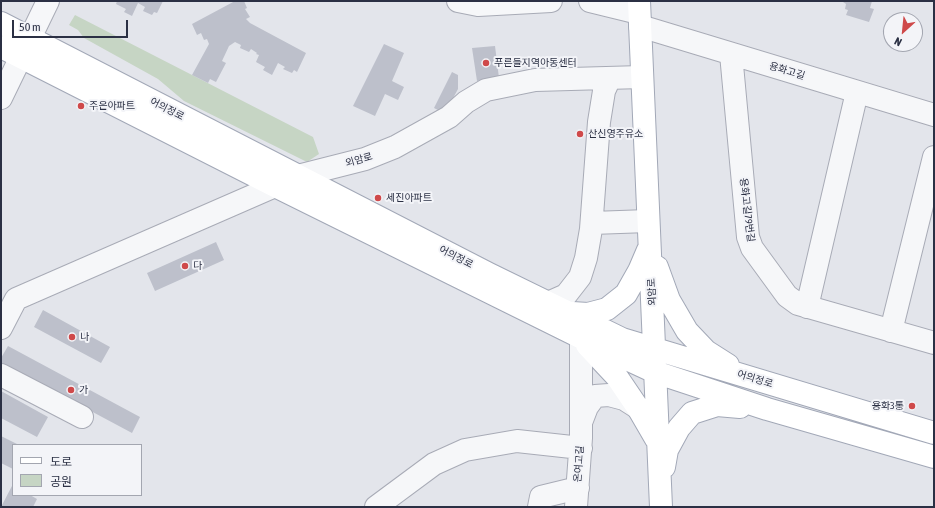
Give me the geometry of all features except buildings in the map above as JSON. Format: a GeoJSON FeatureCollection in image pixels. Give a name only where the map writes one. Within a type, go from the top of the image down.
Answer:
{"type":"FeatureCollection","features":[{"type":"Feature","properties":{"kind":"main road","name":"외암로"},"geometry":{"type":"LineString","coordinates":[[639,13],[661,499]]}},
{"type":"Feature","properties":{"kind":"main road","name":"어의정로"},"geometry":{"type":"LineString","coordinates":[[1,23],[26,48],[276,186],[581,338],[655,372],[767,409],[934,457]]}},
{"type":"Feature","properties":{"kind":"main road","name":"어의정로"},"geometry":{"type":"LineString","coordinates":[[1,47],[26,48],[298,176],[548,303],[622,338],[755,380],[934,433]]}},
{"type":"Feature","properties":{"kind":"main road"},"geometry":{"type":"LineString","coordinates":[[569,313],[588,314],[606,309],[626,294],[639,271],[650,245]]}},
{"type":"Feature","properties":{"kind":"main road"},"geometry":{"type":"LineString","coordinates":[[650,245],[669,300],[687,331],[706,351],[755,380]]}},
{"type":"Feature","properties":{"kind":"main road"},"geometry":{"type":"LineString","coordinates":[[581,338],[617,377],[638,408],[658,444]]}},
{"type":"Feature","properties":{"kind":"main road"},"geometry":{"type":"LineString","coordinates":[[661,499],[667,450],[679,428],[692,413],[718,405],[767,409]]}},
{"type":"Feature","properties":{"kind":"street"},"geometry":{"type":"LineString","coordinates":[[1,98],[48,1]]}},
{"type":"Feature","properties":{"kind":"street"},"geometry":{"type":"LineString","coordinates":[[458,1],[478,5],[551,1]]}},
{"type":"Feature","properties":{"kind":"street","name":"용화고길"},"geometry":{"type":"LineString","coordinates":[[590,1],[639,13],[731,54],[934,115]]}},
{"type":"Feature","properties":{"kind":"street","name":"용화고길79번길"},"geometry":{"type":"LineString","coordinates":[[731,54],[748,237],[752,248],[787,296],[798,304],[934,343]]}},
{"type":"Feature","properties":{"kind":"street","name":"외암로"},"geometry":{"type":"LineString","coordinates":[[1,328],[16,300],[298,176],[365,159],[395,147],[448,117],[466,102],[486,90],[535,80],[642,77]]}},
{"type":"Feature","properties":{"kind":"street"},"geometry":{"type":"LineString","coordinates":[[548,303],[566,295],[580,277],[586,258],[592,223],[599,122],[604,91],[610,78]]}},
{"type":"Feature","properties":{"kind":"street"},"geometry":{"type":"LineString","coordinates":[[807,307],[857,92]]}},
{"type":"Feature","properties":{"kind":"street"},"geometry":{"type":"LineString","coordinates":[[891,330],[934,157]]}},
{"type":"Feature","properties":{"kind":"street"},"geometry":{"type":"LineString","coordinates":[[592,223],[648,221]]}},
{"type":"Feature","properties":{"kind":"street","name":"온여고길"},"geometry":{"type":"LineString","coordinates":[[577,497],[581,448],[581,338]]}},
{"type":"Feature","properties":{"kind":"street"},"geometry":{"type":"LineString","coordinates":[[1,374],[82,417]]}},
{"type":"Feature","properties":{"kind":"street","name":"온여고길"},"geometry":{"type":"LineString","coordinates":[[581,422],[587,407],[595,396],[609,395],[624,399],[638,408]]}},
{"type":"Feature","properties":{"kind":"street"},"geometry":{"type":"LineString","coordinates":[[376,507],[434,464],[465,450],[517,442],[581,448]]}},
{"type":"Feature","properties":{"kind":"street"},"geometry":{"type":"LineString","coordinates":[[539,507],[541,497],[577,497]]}},
{"type":"Feature","properties":{"kind":"green space"},"geometry":{"type":"Polygon","coordinates":[[[75,15],[313,137],[319,154],[307,162],[184,101],[158,79],[84,38],[78,30],[69,25],[75,15]]]}},
{"type":"Feature","properties":{"kind":"place","name":"푸른들지역아동센터"},"geometry":{"type":"Point","coordinates":[486,63]}},
{"type":"Feature","properties":{"kind":"place","name":"주은아파트"},"geometry":{"type":"Point","coordinates":[81,106]}},
{"type":"Feature","properties":{"kind":"place","name":"산신영주유소"},"geometry":{"type":"Point","coordinates":[580,134]}},
{"type":"Feature","properties":{"kind":"place","name":"세진아파트"},"geometry":{"type":"Point","coordinates":[378,198]}},
{"type":"Feature","properties":{"kind":"place","name":"다"},"geometry":{"type":"Point","coordinates":[185,266]}},
{"type":"Feature","properties":{"kind":"place","name":"나"},"geometry":{"type":"Point","coordinates":[72,337]}},
{"type":"Feature","properties":{"kind":"place","name":"가"},"geometry":{"type":"Point","coordinates":[71,390]}},
{"type":"Feature","properties":{"kind":"place","name":"용화3통"},"geometry":{"type":"Point","coordinates":[912,406]}}]}
